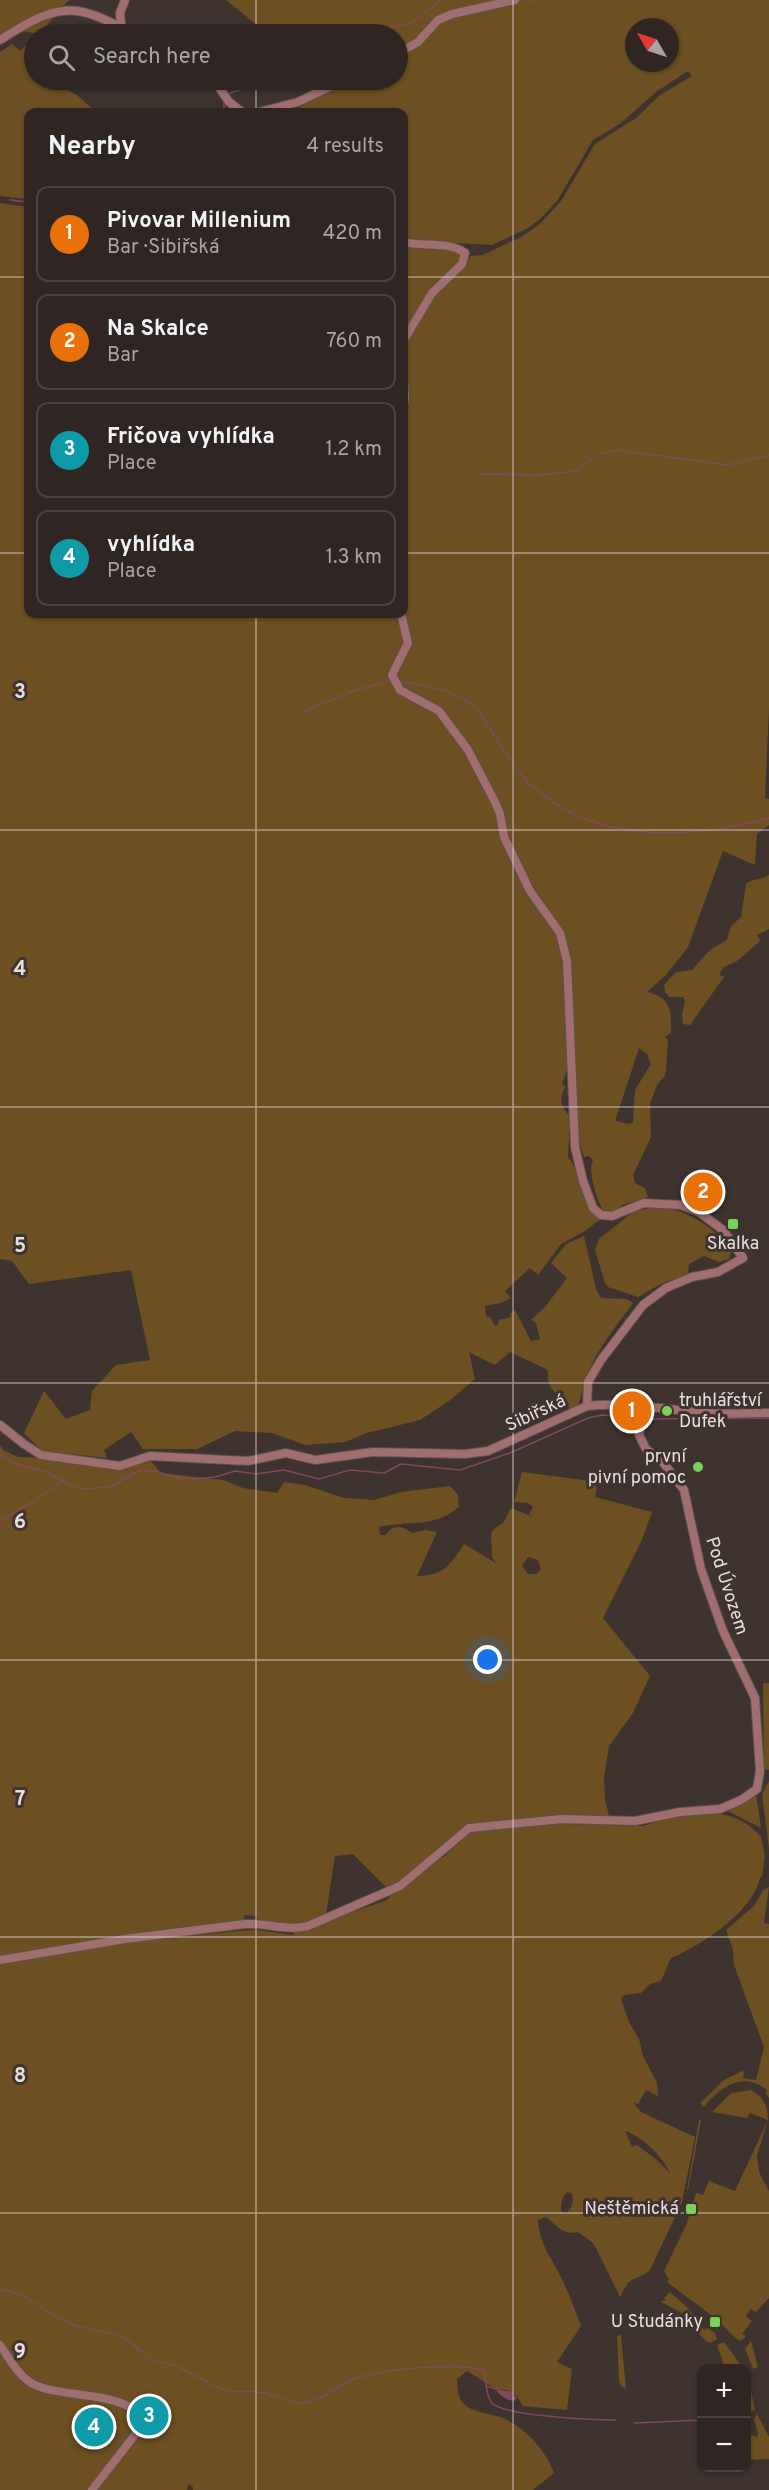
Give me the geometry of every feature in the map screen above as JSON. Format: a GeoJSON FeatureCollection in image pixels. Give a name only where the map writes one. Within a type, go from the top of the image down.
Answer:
{"type":"FeatureCollection","features":[{"type":"Feature","properties":{"kind":"street"},"geometry":{"type":"LineString","coordinates":[[24,24],[44,11],[65,5],[79,7],[121,24],[120,13],[125,0]]}},
{"type":"Feature","properties":{"kind":"street"},"geometry":{"type":"LineString","coordinates":[[408,48],[418,42],[438,20],[452,14],[515,0]]}},
{"type":"Feature","properties":{"kind":"street"},"geometry":{"type":"LineString","coordinates":[[0,40],[24,24]]}},
{"type":"Feature","properties":{"kind":"street"},"geometry":{"type":"LineString","coordinates":[[220,90],[224,97],[237,108]]}},
{"type":"Feature","properties":{"kind":"street"},"geometry":{"type":"LineString","coordinates":[[275,108],[298,102],[323,90]]}},
{"type":"Feature","properties":{"kind":"street"},"geometry":{"type":"LineString","coordinates":[[408,242],[460,249],[465,253],[465,259],[432,293],[408,333]]}},
{"type":"Feature","properties":{"kind":"street"},"geometry":{"type":"LineString","coordinates":[[402,618],[408,643],[392,675],[395,683],[400,690],[439,711],[468,750],[496,804],[504,837],[530,891],[561,933],[567,960],[575,1147],[583,1181],[593,1208],[601,1215],[612,1216],[644,1203],[681,1205],[699,1212],[723,1230],[743,1258],[718,1272],[692,1277],[666,1288],[643,1305],[601,1360],[588,1383],[587,1407]]}},
{"type":"Feature","properties":{"kind":"street","name":"Sibiřská"},"geometry":{"type":"LineString","coordinates":[[0,1425],[41,1455],[120,1466],[150,1456],[248,1461],[286,1453],[315,1460],[373,1452],[465,1454],[488,1452],[587,1407],[629,1404],[695,1412],[769,1413]]}},
{"type":"Feature","properties":{"kind":"street","name":"Pod Úvozem"},"geometry":{"type":"LineString","coordinates":[[0,1960],[245,1924],[260,1923],[294,1929],[308,1926],[400,1886],[469,1828],[562,1819],[635,1821],[680,1812],[720,1809],[741,1800],[757,1789],[760,1771],[755,1698],[723,1631],[705,1579],[684,1490],[662,1461],[646,1449],[639,1435],[645,1405]]}},
{"type":"Feature","properties":{"kind":"street"},"geometry":{"type":"LineString","coordinates":[[0,2345],[18,2371],[36,2385],[129,2406],[141,2415],[141,2425],[92,2490]]}},
{"type":"Feature","properties":{"kind":"shaded area"},"geometry":{"type":"Polygon","coordinates":[[[0,0],[69,0],[48,24],[24,24],[24,32],[9,29],[0,35],[0,0]]]}},
{"type":"Feature","properties":{"kind":"shaded area"},"geometry":{"type":"Polygon","coordinates":[[[226,0],[769,0],[769,708],[765,798],[769,799],[769,825],[757,834],[755,865],[723,851],[688,947],[666,975],[647,992],[666,1002],[670,1012],[671,1033],[665,1037],[668,1040],[666,1071],[657,1085],[650,1104],[651,1137],[633,1175],[635,1183],[645,1188],[648,1197],[622,1205],[617,1211],[603,1211],[592,1178],[593,1160],[589,1156],[584,1157],[580,1146],[578,1147],[563,932],[532,889],[513,851],[470,748],[450,719],[440,709],[402,687],[395,675],[411,644],[406,618],[408,336],[421,313],[471,256],[483,255],[521,237],[539,225],[561,201],[595,144],[636,118],[660,95],[692,76],[688,71],[656,92],[621,123],[593,140],[557,201],[528,228],[492,245],[408,240],[408,108],[298,108],[333,90],[408,90],[408,52],[417,46],[411,40],[408,42],[408,24],[256,24],[226,0]],[[639,1048],[615,1121],[630,1124],[633,1122],[635,1090],[651,1064],[647,1054],[639,1048]]]}},
{"type":"Feature","properties":{"kind":"shaded area"},"geometry":{"type":"Polygon","coordinates":[[[12,44],[20,51],[24,47],[24,90],[68,90],[92,108],[24,108],[24,199],[0,196],[0,52],[12,44]]]}},
{"type":"Feature","properties":{"kind":"shaded area"},"geometry":{"type":"Polygon","coordinates":[[[0,203],[24,206],[24,618],[397,618],[401,632],[404,632],[406,643],[391,680],[399,692],[437,713],[466,751],[494,805],[527,892],[558,935],[565,961],[569,1065],[562,1083],[566,1087],[561,1098],[564,1110],[570,1116],[568,1157],[577,1172],[589,1205],[602,1218],[585,1231],[561,1244],[538,1275],[530,1268],[505,1291],[511,1298],[501,1303],[485,1306],[486,1316],[491,1318],[494,1325],[498,1325],[499,1320],[511,1317],[510,1314],[515,1310],[531,1341],[540,1339],[536,1323],[531,1320],[545,1307],[567,1278],[551,1263],[566,1244],[584,1236],[596,1289],[601,1298],[627,1299],[633,1303],[593,1362],[579,1404],[570,1410],[564,1396],[559,1397],[551,1388],[548,1371],[544,1368],[510,1352],[495,1365],[469,1352],[475,1379],[449,1401],[420,1420],[367,1433],[345,1442],[305,1445],[272,1433],[235,1431],[197,1449],[143,1449],[131,1432],[104,1450],[107,1458],[42,1451],[24,1433],[44,1391],[66,1419],[90,1410],[92,1391],[116,1365],[150,1360],[131,1270],[29,1284],[12,1261],[0,1259],[0,203]]]}},
{"type":"Feature","properties":{"kind":"shaded area"},"geometry":{"type":"Polygon","coordinates":[[[408,245],[461,253],[460,262],[431,287],[408,327],[408,245]]]}},
{"type":"Feature","properties":{"kind":"shaded area"},"geometry":{"type":"Polygon","coordinates":[[[769,875],[769,929],[757,935],[760,941],[737,961],[724,967],[719,974],[724,977],[690,1025],[683,1024],[685,1000],[683,997],[669,997],[664,985],[676,972],[692,970],[710,950],[727,940],[731,926],[741,917],[746,884],[769,875]]]}},
{"type":"Feature","properties":{"kind":"shaded area"},"geometry":{"type":"Polygon","coordinates":[[[654,1207],[677,1211],[707,1226],[732,1249],[729,1259],[719,1262],[704,1256],[689,1264],[688,1274],[661,1284],[638,1297],[608,1287],[595,1250],[599,1239],[633,1212],[654,1207]]]}},
{"type":"Feature","properties":{"kind":"shaded area"},"geometry":{"type":"Polygon","coordinates":[[[0,1445],[3,1450],[18,1457],[117,1470],[150,1460],[161,1473],[223,1480],[243,1488],[277,1493],[284,1482],[305,1485],[344,1498],[374,1500],[401,1492],[450,1486],[458,1495],[459,1507],[450,1514],[420,1523],[379,1527],[380,1535],[385,1535],[392,1528],[401,1527],[413,1533],[425,1530],[437,1532],[417,1576],[434,1574],[445,1568],[464,1544],[496,1563],[492,1557],[491,1533],[494,1529],[504,1522],[511,1508],[533,1517],[529,1514],[533,1507],[528,1503],[514,1502],[522,1472],[591,1481],[597,1487],[595,1497],[652,1512],[641,1542],[603,1618],[650,1676],[633,1713],[609,1746],[604,1778],[609,1816],[561,1816],[457,1833],[398,1884],[388,1889],[353,1854],[335,1856],[326,1915],[308,1921],[293,1924],[277,1923],[245,1915],[243,1920],[234,1922],[167,1929],[0,1956],[0,1445]],[[528,1557],[522,1566],[528,1574],[536,1574],[541,1569],[538,1560],[528,1557]]]}},
{"type":"Feature","properties":{"kind":"shaded area"},"geometry":{"type":"Polygon","coordinates":[[[763,1683],[769,1683],[769,1770],[764,1769],[763,1683]]]}},
{"type":"Feature","properties":{"kind":"shaded area"},"geometry":{"type":"Polygon","coordinates":[[[769,1781],[769,1849],[762,1794],[769,1781]]]}},
{"type":"Feature","properties":{"kind":"shaded area"},"geometry":{"type":"Polygon","coordinates":[[[756,1794],[761,1828],[724,1809],[756,1794]]]}},
{"type":"Feature","properties":{"kind":"shaded area"},"geometry":{"type":"Polygon","coordinates":[[[688,1812],[728,1816],[745,1823],[761,1837],[765,1856],[762,1877],[760,1877],[756,1890],[725,1926],[697,1945],[671,1958],[661,1981],[650,1984],[641,1993],[624,1995],[621,1999],[629,2022],[639,2039],[643,2056],[657,2083],[658,2096],[646,2090],[638,2104],[633,2102],[641,2112],[695,2137],[682,2202],[650,2270],[628,2283],[620,2297],[592,2242],[578,2232],[564,2231],[546,2217],[538,2220],[543,2243],[564,2283],[581,2326],[557,2362],[572,2369],[567,2410],[523,2406],[516,2395],[506,2390],[496,2389],[467,2371],[457,2379],[459,2396],[465,2405],[509,2421],[525,2432],[545,2455],[554,2473],[533,2490],[193,2490],[193,2487],[188,2484],[187,2490],[0,2490],[0,1964],[124,1943],[238,1931],[256,1930],[293,1935],[295,1932],[387,1900],[391,1895],[406,1887],[439,1857],[442,1858],[472,1831],[562,1824],[643,1826],[688,1812]],[[625,2131],[632,2147],[637,2145],[670,2173],[651,2148],[625,2131]],[[568,2192],[561,2205],[561,2211],[566,2213],[573,2202],[572,2194],[568,2192]]]}},
{"type":"Feature","properties":{"kind":"shaded area"},"geometry":{"type":"Polygon","coordinates":[[[769,1887],[764,1923],[769,1924],[769,2098],[766,2094],[767,2090],[758,2084],[741,2081],[725,2087],[704,2107],[700,2103],[724,2080],[742,2071],[744,2072],[743,2078],[756,2080],[764,2047],[734,1965],[733,1949],[726,1930],[754,1906],[763,1890],[769,1887]]]}},
{"type":"Feature","properties":{"kind":"shaded area"},"geometry":{"type":"Polygon","coordinates":[[[751,2090],[761,2097],[767,2108],[768,2120],[750,2113],[747,2118],[712,2112],[731,2093],[751,2090]]]}},
{"type":"Feature","properties":{"kind":"shaded area"},"geometry":{"type":"Polygon","coordinates":[[[699,2120],[701,2120],[687,2190],[699,2120]]]}},
{"type":"Feature","properties":{"kind":"shaded area"},"geometry":{"type":"Polygon","coordinates":[[[768,2120],[757,2155],[759,2172],[769,2191],[769,2298],[756,2312],[750,2309],[746,2316],[752,2321],[742,2334],[745,2338],[739,2341],[715,2318],[667,2282],[669,2279],[664,2271],[687,2223],[696,2193],[703,2195],[709,2181],[735,2191],[768,2120]]]}},
{"type":"Feature","properties":{"kind":"shaded area"},"geometry":{"type":"Polygon","coordinates":[[[670,2292],[688,2308],[704,2330],[707,2328],[715,2333],[717,2339],[707,2342],[682,2313],[661,2302],[667,2301],[664,2298],[670,2292]]]}},
{"type":"Feature","properties":{"kind":"shaded area"},"geometry":{"type":"Polygon","coordinates":[[[621,2335],[626,2389],[621,2386],[619,2380],[617,2336],[621,2335]]]}},
{"type":"Feature","properties":{"kind":"shaded area"},"geometry":{"type":"Polygon","coordinates":[[[751,2341],[758,2367],[753,2369],[745,2349],[751,2341]]]}},
{"type":"Feature","properties":{"kind":"shaded area"},"geometry":{"type":"Polygon","coordinates":[[[724,2342],[740,2364],[724,2364],[717,2345],[724,2342]]]}},
{"type":"Feature","properties":{"kind":"shaded area"},"geometry":{"type":"Polygon","coordinates":[[[496,2389],[512,2392],[517,2398],[514,2401],[506,2399],[496,2389]]]}},
{"type":"Feature","properties":{"kind":"shaded area"},"geometry":{"type":"Polygon","coordinates":[[[751,2391],[755,2410],[751,2412],[751,2391]]]}},
{"type":"Feature","properties":{"kind":"shaded area"},"geometry":{"type":"Polygon","coordinates":[[[757,2414],[769,2437],[769,2459],[751,2460],[751,2435],[757,2437],[758,2433],[754,2419],[757,2414]]]}},
{"type":"Feature","properties":{"kind":"waterway"},"geometry":{"type":"LineString","coordinates":[[406,24],[411,23],[441,0]]}},
{"type":"Feature","properties":{"kind":"waterway"},"geometry":{"type":"LineString","coordinates":[[524,0],[536,0]]}},
{"type":"Feature","properties":{"kind":"waterway"},"geometry":{"type":"LineString","coordinates":[[228,94],[239,90]]}},
{"type":"Feature","properties":{"kind":"waterway"},"geometry":{"type":"LineString","coordinates":[[224,102],[224,108]]}},
{"type":"Feature","properties":{"kind":"waterway"},"geometry":{"type":"LineString","coordinates":[[10,200],[24,202]]}},
{"type":"Feature","properties":{"kind":"waterway"},"geometry":{"type":"LineString","coordinates":[[479,474],[539,475],[575,471],[599,454],[617,450],[728,465],[769,455]]}},
{"type":"Feature","properties":{"kind":"waterway"},"geometry":{"type":"LineString","coordinates":[[302,712],[353,691],[392,680]]}},
{"type":"Feature","properties":{"kind":"waterway"},"geometry":{"type":"LineString","coordinates":[[400,681],[442,690],[463,699],[479,712],[508,758],[544,796],[572,813],[603,825],[636,831],[669,833],[737,826],[769,818]]}},
{"type":"Feature","properties":{"kind":"waterway"},"geometry":{"type":"LineString","coordinates":[[0,1454],[10,1462],[46,1472],[77,1488],[84,1489],[110,1487],[139,1471],[155,1471],[174,1477],[195,1479],[215,1477],[235,1471],[256,1474],[284,1470],[319,1479],[350,1470],[384,1473],[401,1464],[460,1470],[510,1453],[588,1418],[602,1415],[640,1418]]}},
{"type":"Feature","properties":{"kind":"waterway"},"geometry":{"type":"LineString","coordinates":[[645,1419],[769,1418]]}},
{"type":"Feature","properties":{"kind":"waterway"},"geometry":{"type":"LineString","coordinates":[[0,1521],[62,1481]]}},
{"type":"Feature","properties":{"kind":"waterway"},"geometry":{"type":"LineString","coordinates":[[0,2290],[18,2294],[71,2324],[118,2336],[131,2342],[150,2358],[176,2366],[225,2390],[260,2392],[292,2402],[304,2403],[311,2402],[349,2381],[378,2373],[416,2368],[471,2368],[483,2370],[489,2398],[498,2407],[529,2414],[616,2420]]}},
{"type":"Feature","properties":{"kind":"waterway"},"geometry":{"type":"LineString","coordinates":[[487,2386],[496,2389]]}},
{"type":"Feature","properties":{"kind":"waterway"},"geometry":{"type":"LineString","coordinates":[[634,2423],[697,2420]]}},
{"type":"Feature","properties":{"kind":"place","name":"Na Skalce"},"geometry":{"type":"Point","coordinates":[703,1192]}},
{"type":"Feature","properties":{"kind":"place","name":"Skalka"},"geometry":{"type":"Point","coordinates":[733,1224]}},
{"type":"Feature","properties":{"kind":"place","name":"Pivovar Millenium"},"geometry":{"type":"Point","coordinates":[632,1411]}},
{"type":"Feature","properties":{"kind":"place","name":"truhlářství Dufek"},"geometry":{"type":"Point","coordinates":[667,1411]}},
{"type":"Feature","properties":{"kind":"place","name":"první pivní pomoc"},"geometry":{"type":"Point","coordinates":[698,1467]}},
{"type":"Feature","properties":{"kind":"place","name":"Neštěmická"},"geometry":{"type":"Point","coordinates":[691,2209]}},
{"type":"Feature","properties":{"kind":"place","name":"U Studánky"},"geometry":{"type":"Point","coordinates":[715,2322]}},
{"type":"Feature","properties":{"kind":"place","name":"Fričova vyhlídka"},"geometry":{"type":"Point","coordinates":[149,2416]}},
{"type":"Feature","properties":{"kind":"place","name":"vyhlídka"},"geometry":{"type":"Point","coordinates":[94,2427]}}]}
